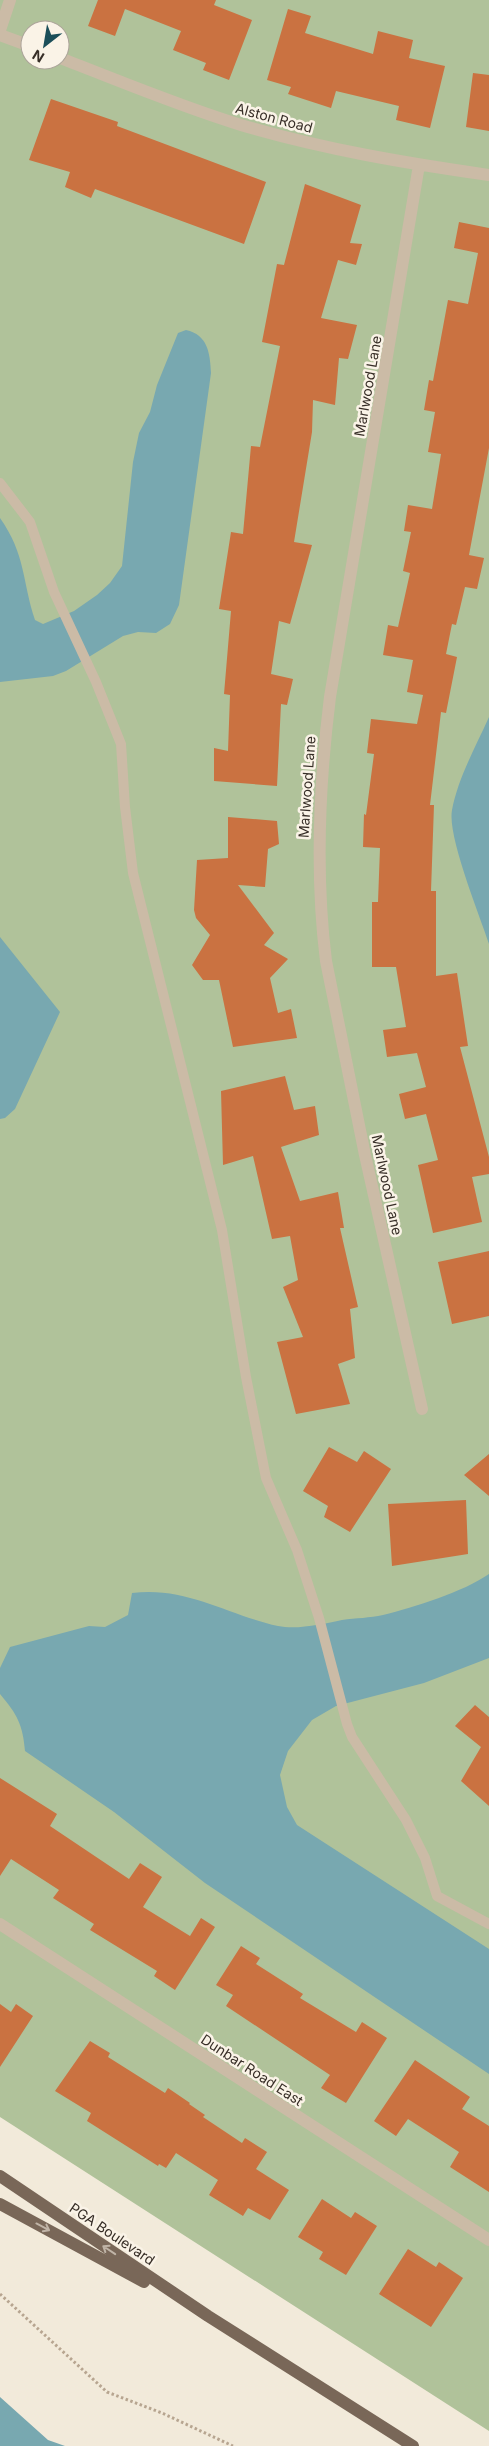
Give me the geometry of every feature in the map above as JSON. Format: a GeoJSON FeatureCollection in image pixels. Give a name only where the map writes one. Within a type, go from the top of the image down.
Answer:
{"type":"FeatureCollection","features":[{"type":"Feature","properties":{"kind":"main road","name":"PGA Boulevard"},"geometry":{"type":"LineString","coordinates":[[0,2176],[208,2316],[413,2446]]}},
{"type":"Feature","properties":{"kind":"main road","name":"PGA Boulevard"},"geometry":{"type":"LineString","coordinates":[[0,2204],[208,2316]]}},
{"type":"Feature","properties":{"kind":"street"},"geometry":{"type":"LineString","coordinates":[[0,30],[10,0]]}},
{"type":"Feature","properties":{"kind":"street"},"geometry":{"type":"LineString","coordinates":[[0,35],[20,42]]}},
{"type":"Feature","properties":{"kind":"street","name":"Alston Road"},"geometry":{"type":"LineString","coordinates":[[70,62],[240,125],[308,143],[419,165],[489,175]]}},
{"type":"Feature","properties":{"kind":"street","name":"Marlwood Lane"},"geometry":{"type":"LineString","coordinates":[[419,165],[330,697],[322,761],[318,847],[322,931],[326,961],[365,1155],[422,1409]]}},
{"type":"Feature","properties":{"kind":"street","name":"Dunbar Road East"},"geometry":{"type":"LineString","coordinates":[[0,1924],[489,2240]]}},
{"type":"Feature","properties":{"kind":"lane"},"geometry":{"type":"LineString","coordinates":[[0,484],[30,522],[62,612],[96,682],[121,744],[125,807],[133,874],[222,1230],[246,1377],[266,1478],[297,1550],[319,1618],[347,1724],[352,1737],[406,1820],[425,1858],[437,1896],[489,1924]]}},
{"type":"Feature","properties":{"kind":"path"},"geometry":{"type":"LineString","coordinates":[[0,2294],[106,2392],[162,2413],[233,2446]]}},
{"type":"Feature","properties":{"kind":"green space"},"geometry":{"type":"Polygon","coordinates":[[[0,0],[489,0],[489,2431],[0,2117],[0,0]]]}},
{"type":"Feature","properties":{"kind":"water"},"geometry":{"type":"Polygon","coordinates":[[[186,330],[199,336],[206,346],[210,359],[211,373],[179,605],[170,624],[156,633],[138,632],[123,636],[66,671],[53,676],[0,682],[0,518],[15,544],[35,620],[43,624],[74,611],[110,583],[122,566],[133,462],[139,433],[150,412],[157,385],[178,333],[186,330]]]}},
{"type":"Feature","properties":{"kind":"water"},"geometry":{"type":"Polygon","coordinates":[[[489,717],[489,944],[454,838],[452,810],[458,786],[489,717]]]}},
{"type":"Feature","properties":{"kind":"water"},"geometry":{"type":"Polygon","coordinates":[[[0,937],[60,1012],[15,1109],[5,1118],[0,1119],[0,937]]]}},
{"type":"Feature","properties":{"kind":"water"},"geometry":{"type":"Polygon","coordinates":[[[489,1574],[489,1658],[424,1683],[336,1706],[312,1720],[288,1751],[280,1775],[287,1807],[297,1825],[489,1949],[489,2074],[205,1883],[114,1812],[25,1751],[23,1734],[18,1720],[0,1694],[0,1668],[10,1647],[89,1626],[105,1627],[128,1615],[132,1593],[152,1592],[189,1597],[278,1626],[302,1627],[396,1612],[452,1593],[489,1574]]]}},
{"type":"Feature","properties":{"kind":"water"},"geometry":{"type":"Polygon","coordinates":[[[0,2397],[48,2440],[65,2446],[0,2446],[0,2397]]]}},
{"type":"Feature","properties":{"kind":"building"},"geometry":{"type":"Polygon","coordinates":[[[98,0],[216,0],[214,5],[252,20],[229,80],[203,70],[206,63],[173,50],[181,31],[125,9],[115,36],[88,26],[98,0]]]}},
{"type":"Feature","properties":{"kind":"building"},"geometry":{"type":"Polygon","coordinates":[[[288,9],[311,16],[305,33],[373,54],[378,31],[413,40],[409,58],[445,66],[430,128],[396,120],[399,106],[336,91],[331,108],[288,94],[291,87],[267,80],[288,9]]]}},
{"type":"Feature","properties":{"kind":"building"},"geometry":{"type":"Polygon","coordinates":[[[473,73],[489,75],[489,131],[466,127],[473,73]]]}},
{"type":"Feature","properties":{"kind":"building"},"geometry":{"type":"Polygon","coordinates":[[[51,99],[118,122],[117,126],[266,182],[244,244],[95,189],[91,198],[65,187],[70,172],[29,160],[51,99]]]}},
{"type":"Feature","properties":{"kind":"building"},"geometry":{"type":"Polygon","coordinates":[[[305,184],[361,205],[350,243],[362,244],[356,265],[338,260],[321,318],[357,325],[348,359],[339,358],[335,405],[313,400],[312,432],[294,542],[312,545],[290,624],[279,621],[271,674],[293,679],[287,705],[281,704],[277,786],[214,781],[214,748],[228,751],[230,695],[224,694],[231,611],[219,609],[231,532],[243,534],[251,446],[260,447],[280,346],[262,342],[277,264],[284,265],[305,184]]]}},
{"type":"Feature","properties":{"kind":"building"},"geometry":{"type":"Polygon","coordinates":[[[459,222],[489,228],[489,448],[469,555],[484,558],[477,589],[465,587],[456,625],[452,624],[446,654],[457,657],[446,713],[441,712],[430,805],[434,805],[431,891],[436,891],[436,976],[457,973],[468,1046],[460,1047],[489,1157],[489,1174],[472,1177],[482,1222],[433,1233],[418,1165],[438,1160],[426,1114],[405,1119],[399,1094],[426,1087],[417,1053],[387,1057],[383,1030],[406,1027],[396,967],[372,967],[372,902],[378,902],[380,848],[363,847],[364,814],[366,815],[374,754],[367,753],[371,719],[417,724],[423,695],[407,692],[413,660],[383,655],[388,625],[398,627],[410,573],[403,571],[411,532],[404,531],[408,505],[432,509],[441,454],[428,452],[435,412],[424,410],[429,380],[433,381],[448,300],[468,304],[478,253],[454,248],[459,222]]]}},
{"type":"Feature","properties":{"kind":"building"},"geometry":{"type":"Polygon","coordinates":[[[228,817],[277,821],[279,844],[268,849],[265,887],[238,885],[274,933],[264,945],[288,959],[270,978],[278,1013],[291,1009],[297,1038],[233,1047],[219,980],[203,980],[192,965],[210,935],[196,918],[194,910],[197,860],[228,858],[228,817]]]}},
{"type":"Feature","properties":{"kind":"building"},"geometry":{"type":"Polygon","coordinates":[[[285,1076],[294,1110],[315,1106],[319,1135],[281,1147],[300,1201],[338,1192],[344,1228],[340,1228],[358,1307],[350,1309],[355,1358],[338,1364],[350,1404],[296,1414],[277,1342],[303,1337],[283,1287],[298,1280],[290,1236],[272,1239],[253,1156],[223,1165],[221,1091],[285,1076]]]}},
{"type":"Feature","properties":{"kind":"building"},"geometry":{"type":"Polygon","coordinates":[[[489,1251],[489,1316],[452,1324],[438,1262],[489,1251]]]}},
{"type":"Feature","properties":{"kind":"building"},"geometry":{"type":"Polygon","coordinates":[[[329,1447],[357,1462],[364,1451],[391,1469],[350,1532],[324,1517],[328,1506],[303,1491],[329,1447]]]}},
{"type":"Feature","properties":{"kind":"building"},"geometry":{"type":"Polygon","coordinates":[[[489,1454],[489,1496],[464,1475],[489,1454]]]}},
{"type":"Feature","properties":{"kind":"building"},"geometry":{"type":"Polygon","coordinates":[[[466,1500],[468,1554],[392,1566],[388,1504],[466,1500]]]}},
{"type":"Feature","properties":{"kind":"building"},"geometry":{"type":"Polygon","coordinates":[[[475,1705],[489,1717],[489,1806],[461,1781],[481,1747],[455,1726],[475,1705]]]}},
{"type":"Feature","properties":{"kind":"building"},"geometry":{"type":"Polygon","coordinates":[[[0,1778],[57,1814],[50,1826],[129,1879],[140,1863],[162,1877],[143,1907],[190,1936],[201,1918],[215,1927],[175,1990],[154,1976],[157,1971],[90,1930],[94,1924],[53,1898],[59,1890],[11,1859],[0,1876],[0,1778]]]}},
{"type":"Feature","properties":{"kind":"building"},"geometry":{"type":"Polygon","coordinates":[[[241,1946],[260,1958],[256,1964],[303,1994],[300,1998],[356,2032],[362,2022],[387,2038],[346,2103],[321,2088],[330,2075],[226,2006],[233,1995],[216,1985],[241,1946]]]}},
{"type":"Feature","properties":{"kind":"building"},"geometry":{"type":"Polygon","coordinates":[[[0,2004],[11,2012],[16,2004],[33,2016],[0,2067],[0,2004]]]}},
{"type":"Feature","properties":{"kind":"building"},"geometry":{"type":"Polygon","coordinates":[[[90,2041],[110,2053],[108,2057],[165,2093],[168,2088],[205,2115],[203,2117],[242,2143],[245,2138],[267,2152],[256,2169],[289,2190],[270,2220],[248,2208],[243,2216],[209,2195],[218,2180],[176,2153],[166,2168],[159,2164],[158,2166],[87,2121],[91,2113],[55,2091],[90,2041]]]}},
{"type":"Feature","properties":{"kind":"building"},"geometry":{"type":"Polygon","coordinates":[[[415,2060],[470,2097],[462,2109],[489,2126],[489,2192],[450,2167],[459,2152],[408,2119],[396,2136],[374,2121],[415,2060]]]}},
{"type":"Feature","properties":{"kind":"building"},"geometry":{"type":"Polygon","coordinates":[[[322,2199],[351,2218],[355,2212],[377,2226],[346,2275],[319,2259],[323,2252],[298,2237],[322,2199]]]}},
{"type":"Feature","properties":{"kind":"building"},"geometry":{"type":"Polygon","coordinates":[[[408,2249],[436,2267],[439,2262],[463,2278],[431,2327],[379,2294],[408,2249]]]}}]}
